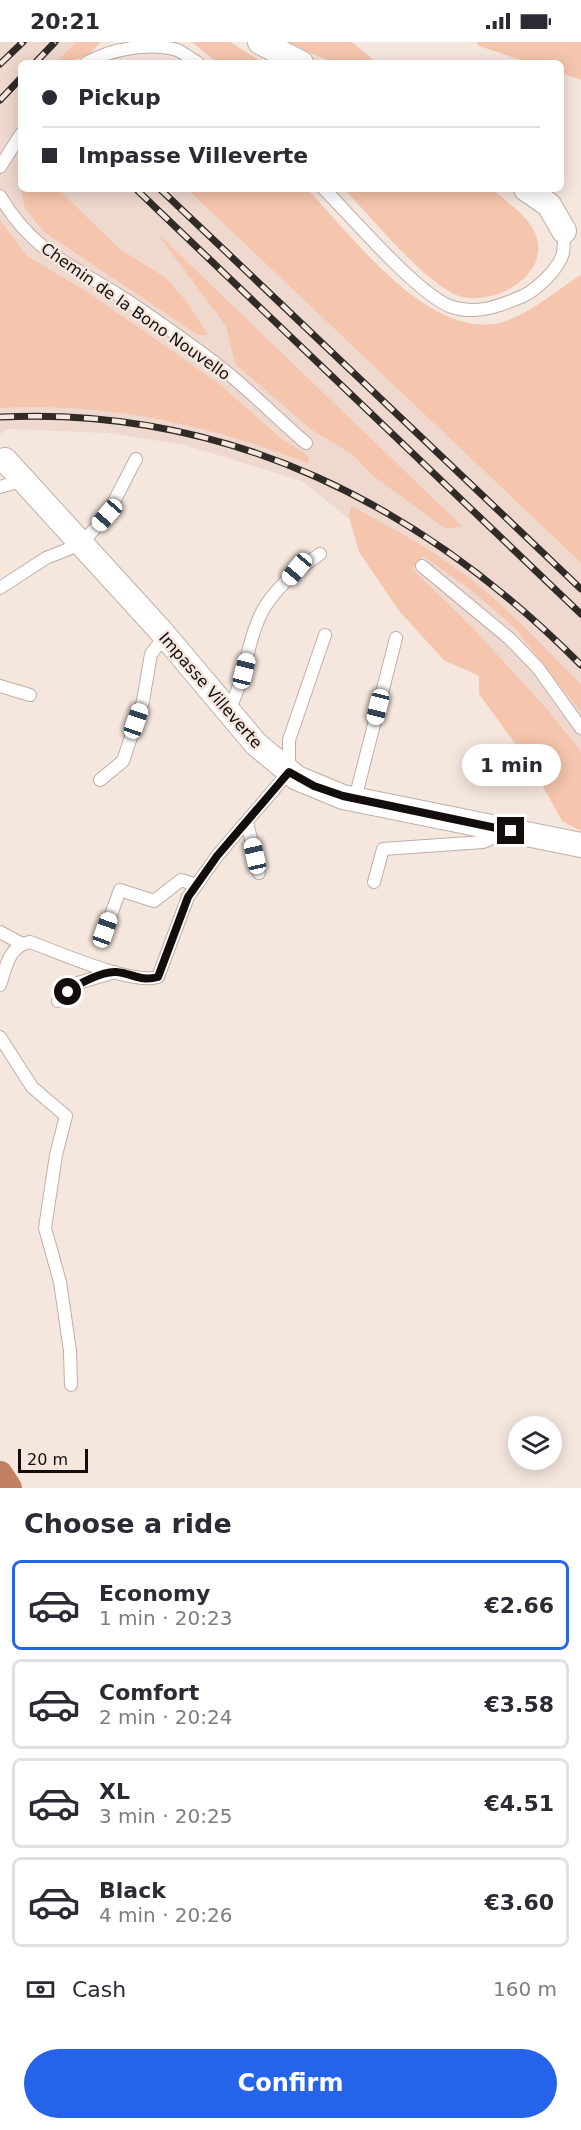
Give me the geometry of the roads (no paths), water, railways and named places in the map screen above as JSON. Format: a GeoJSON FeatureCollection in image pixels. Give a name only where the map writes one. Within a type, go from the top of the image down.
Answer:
{"type":"FeatureCollection","features":[{"type":"Feature","properties":{"kind":"street"},"geometry":{"type":"LineString","coordinates":[[260,42],[295,60]]}},
{"type":"Feature","properties":{"kind":"street"},"geometry":{"type":"LineString","coordinates":[[530,192],[549,205],[564,231]]}},
{"type":"Feature","properties":{"kind":"street","name":"Impasse Villeverte"},"geometry":{"type":"LineString","coordinates":[[2,458],[165,636],[256,744],[289,772],[328,792],[355,799],[581,845]]}},
{"type":"Feature","properties":{"kind":"lane"},"geometry":{"type":"LineString","coordinates":[[91,60],[107,51],[143,45],[176,49],[193,60]]}},
{"type":"Feature","properties":{"kind":"lane"},"geometry":{"type":"LineString","coordinates":[[0,167],[18,139]]}},
{"type":"Feature","properties":{"kind":"lane"},"geometry":{"type":"LineString","coordinates":[[327,192],[427,291],[451,307],[472,310],[495,308],[532,292],[562,255],[564,231]]}},
{"type":"Feature","properties":{"kind":"lane","name":"Chemin de la Bono Nouvello"},"geometry":{"type":"LineString","coordinates":[[0,196],[15,221],[31,238],[58,259],[118,295],[212,360],[306,443]]}},
{"type":"Feature","properties":{"kind":"lane"},"geometry":{"type":"LineString","coordinates":[[0,588],[46,558],[81,544],[107,515],[136,459]]}},
{"type":"Feature","properties":{"kind":"lane"},"geometry":{"type":"LineString","coordinates":[[0,487],[23,480]]}},
{"type":"Feature","properties":{"kind":"lane"},"geometry":{"type":"LineString","coordinates":[[228,711],[239,691],[249,650],[265,606],[297,569],[320,554]]}},
{"type":"Feature","properties":{"kind":"lane"},"geometry":{"type":"LineString","coordinates":[[422,566],[510,639],[538,668],[581,728]]}},
{"type":"Feature","properties":{"kind":"lane"},"geometry":{"type":"LineString","coordinates":[[0,985],[12,951],[30,942],[115,972],[149,980],[158,977],[188,897],[289,772],[289,740],[326,635]]}},
{"type":"Feature","properties":{"kind":"lane"},"geometry":{"type":"LineString","coordinates":[[100,780],[123,761],[143,701],[152,654],[165,636]]}},
{"type":"Feature","properties":{"kind":"lane"},"geometry":{"type":"LineString","coordinates":[[355,799],[396,638]]}},
{"type":"Feature","properties":{"kind":"lane"},"geometry":{"type":"LineString","coordinates":[[0,686],[30,695]]}},
{"type":"Feature","properties":{"kind":"lane"},"geometry":{"type":"LineString","coordinates":[[247,822],[259,873]]}},
{"type":"Feature","properties":{"kind":"lane"},"geometry":{"type":"LineString","coordinates":[[374,882],[383,849],[483,842],[511,831]]}},
{"type":"Feature","properties":{"kind":"lane"},"geometry":{"type":"LineString","coordinates":[[105,930],[120,890],[154,901],[181,880],[196,885]]}},
{"type":"Feature","properties":{"kind":"lane"},"geometry":{"type":"LineString","coordinates":[[0,932],[22,944]]}},
{"type":"Feature","properties":{"kind":"lane"},"geometry":{"type":"LineString","coordinates":[[58,1001],[78,983],[115,972]]}},
{"type":"Feature","properties":{"kind":"lane"},"geometry":{"type":"LineString","coordinates":[[0,1036],[32,1087],[66,1116],[56,1155],[45,1228],[60,1282],[70,1351],[71,1385]]}},
{"type":"Feature","properties":{"kind":"waterway"},"geometry":{"type":"LineString","coordinates":[[0,1474],[9,1488]]}},
{"type":"Feature","properties":{"kind":"railway"},"geometry":{"type":"LineString","coordinates":[[0,64],[23,42]]}},
{"type":"Feature","properties":{"kind":"railway"},"geometry":{"type":"LineString","coordinates":[[38,60],[55,42]]}},
{"type":"Feature","properties":{"kind":"railway"},"geometry":{"type":"LineString","coordinates":[[0,100],[18,81]]}},
{"type":"Feature","properties":{"kind":"railway"},"geometry":{"type":"LineString","coordinates":[[139,192],[581,614]]}},
{"type":"Feature","properties":{"kind":"railway"},"geometry":{"type":"LineString","coordinates":[[163,192],[581,589]]}},
{"type":"Feature","properties":{"kind":"railway"},"geometry":{"type":"LineString","coordinates":[[0,417],[84,418],[165,429],[243,449],[317,477],[388,514],[456,558],[520,608],[581,665]]}}]}
